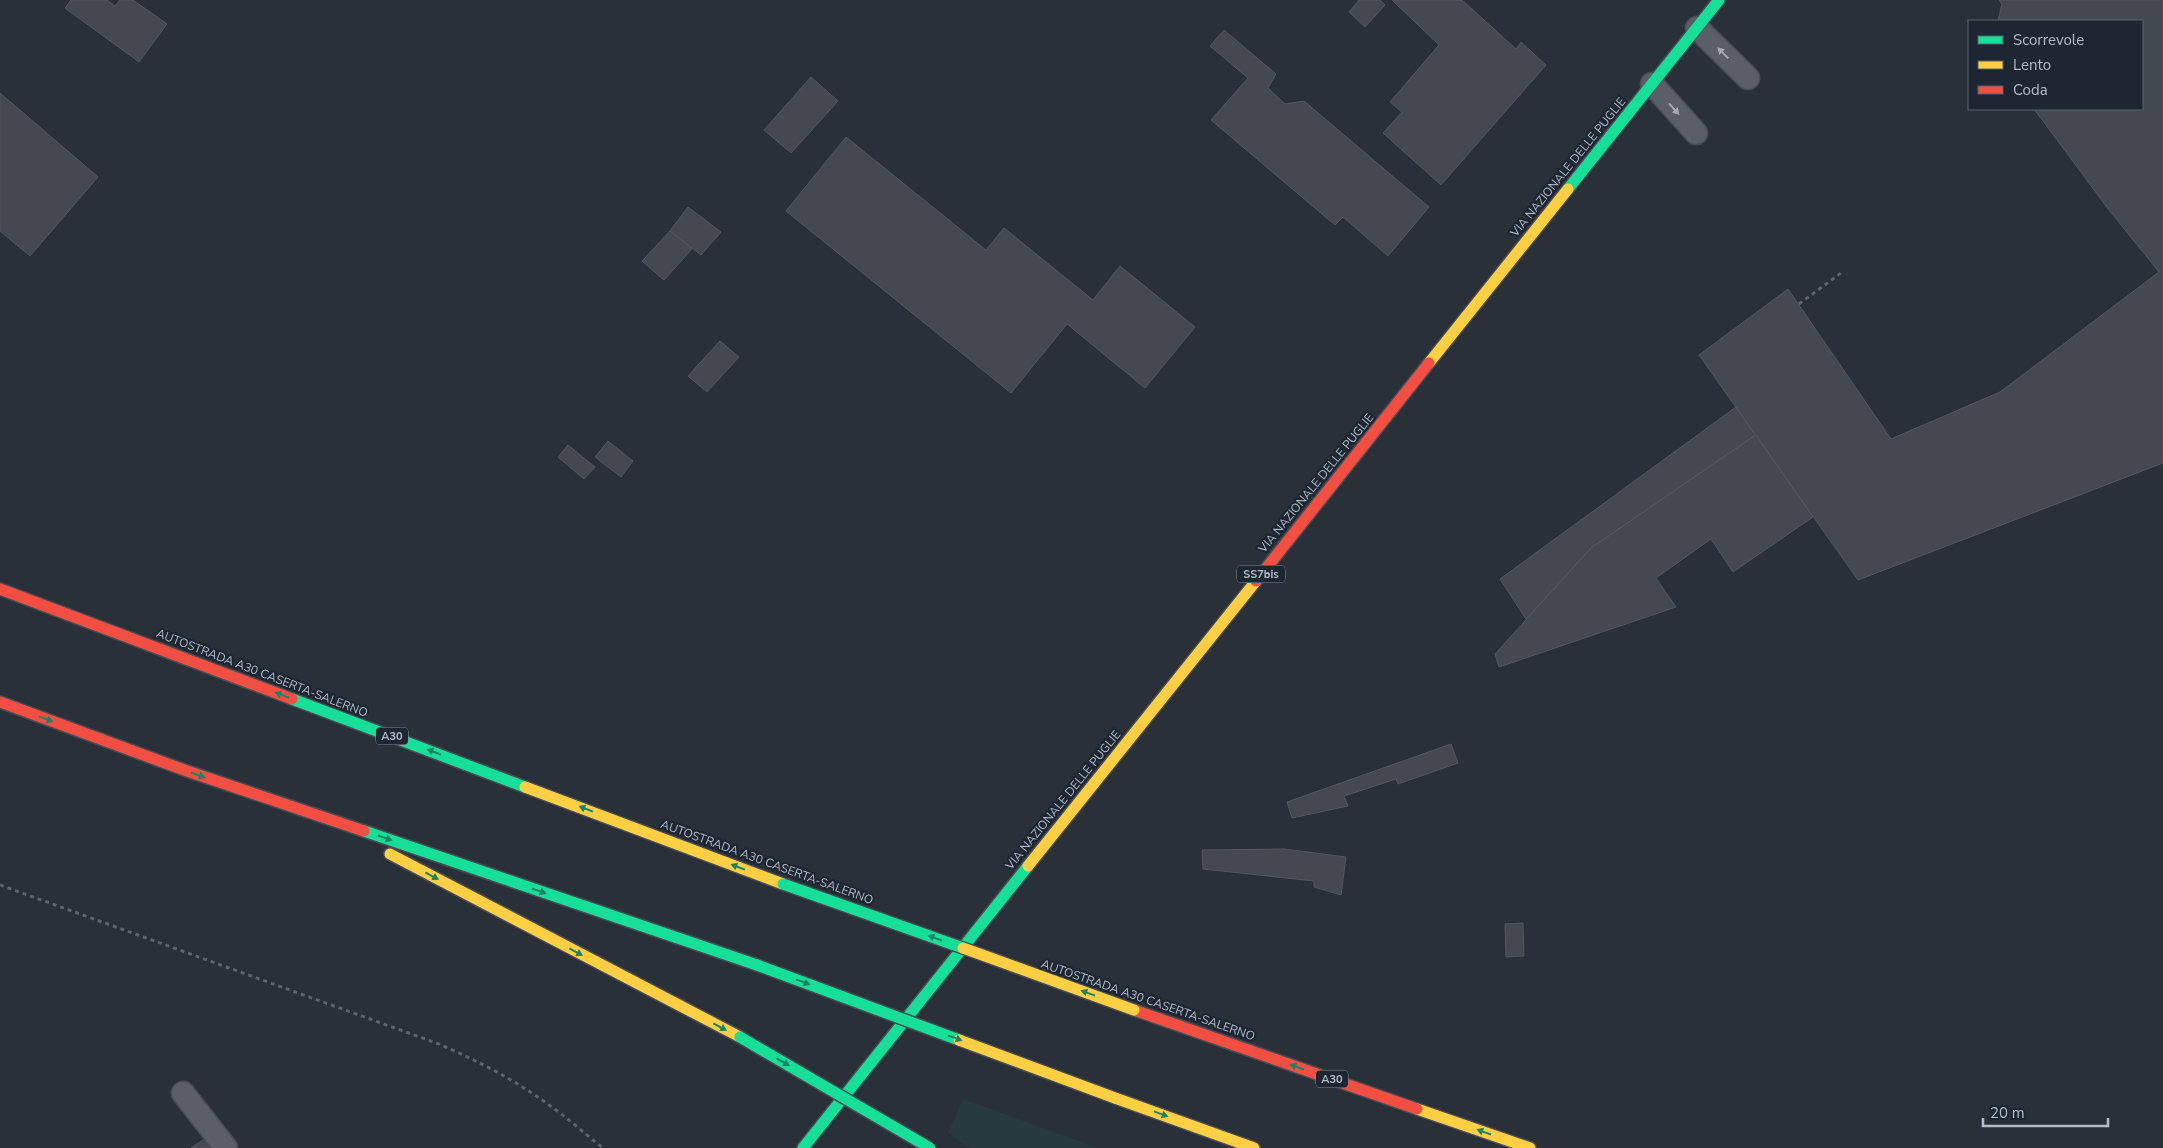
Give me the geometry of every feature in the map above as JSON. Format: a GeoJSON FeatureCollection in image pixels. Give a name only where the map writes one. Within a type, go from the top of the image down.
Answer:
{"type":"FeatureCollection","features":[{"type":"Feature","properties":{"kind":"main road","name":"VIA NAZIONALE DELLE PUGLIE"},"geometry":{"type":"LineString","coordinates":[[803,1148],[1652,84],[1705,10]]}},
{"type":"Feature","properties":{"kind":"main road","name":"AUTOSTRADA A30 CASERTA-SALERNO"},"geometry":{"type":"LineString","coordinates":[[0,589],[783,884],[1134,1010],[1530,1148]]}},
{"type":"Feature","properties":{"kind":"main road"},"geometry":{"type":"LineString","coordinates":[[0,702],[187,771],[757,965],[1254,1148]]}},
{"type":"Feature","properties":{"kind":"main road"},"geometry":{"type":"LineString","coordinates":[[311,813],[740,1038],[930,1148]]}},
{"type":"Feature","properties":{"kind":"lane"},"geometry":{"type":"LineString","coordinates":[[1705,10],[1748,78]]}},
{"type":"Feature","properties":{"kind":"lane"},"geometry":{"type":"LineString","coordinates":[[1652,84],[1696,133]]}},
{"type":"Feature","properties":{"kind":"lane"},"geometry":{"type":"LineString","coordinates":[[183,1093],[226,1148]]}},
{"type":"Feature","properties":{"kind":"path"},"geometry":{"type":"LineString","coordinates":[[1799,304],[1841,274]]}},
{"type":"Feature","properties":{"kind":"path"},"geometry":{"type":"LineString","coordinates":[[0,885],[439,1044],[482,1063],[518,1084],[550,1105],[603,1148]]}},
{"type":"Feature","properties":{"kind":"green space"},"geometry":{"type":"Polygon","coordinates":[[[963,1099],[1098,1148],[969,1148],[948,1133],[963,1099]]]}},
{"type":"Feature","properties":{"kind":"building"},"geometry":{"type":"Polygon","coordinates":[[[71,0],[107,0],[115,6],[120,0],[133,0],[167,24],[139,62],[65,8],[71,0]]]}},
{"type":"Feature","properties":{"kind":"building"},"geometry":{"type":"Polygon","coordinates":[[[1359,0],[1380,0],[1385,5],[1365,27],[1349,12],[1359,0]]]}},
{"type":"Feature","properties":{"kind":"building"},"geometry":{"type":"Polygon","coordinates":[[[1392,0],[1462,0],[1516,49],[1521,42],[1546,65],[1441,185],[1383,133],[1402,112],[1390,102],[1439,45],[1392,0]]]}},
{"type":"Feature","properties":{"kind":"building"},"geometry":{"type":"Polygon","coordinates":[[[1999,0],[2163,0],[2163,463],[1858,580],[1699,355],[1788,289],[1891,439],[2000,392],[2159,272],[2109,210],[2035,110],[2143,110],[2143,20],[1998,20],[2002,4],[1999,0]]]}},
{"type":"Feature","properties":{"kind":"building"},"geometry":{"type":"Polygon","coordinates":[[[1224,30],[1276,74],[1268,88],[1285,104],[1304,101],[1429,207],[1388,256],[1343,217],[1335,225],[1211,120],[1248,78],[1210,46],[1224,30]]]}},
{"type":"Feature","properties":{"kind":"building"},"geometry":{"type":"Polygon","coordinates":[[[811,77],[838,101],[791,153],[764,130],[811,77]]]}},
{"type":"Feature","properties":{"kind":"building"},"geometry":{"type":"Polygon","coordinates":[[[0,93],[98,177],[30,256],[0,231],[0,93]]]}},
{"type":"Feature","properties":{"kind":"building"},"geometry":{"type":"Polygon","coordinates":[[[846,137],[986,250],[1004,228],[1093,300],[1120,266],[1195,327],[1145,388],[1067,324],[1011,393],[786,211],[846,137]]]}},
{"type":"Feature","properties":{"kind":"building"},"geometry":{"type":"Polygon","coordinates":[[[688,207],[721,232],[701,255],[670,231],[688,207]]]}},
{"type":"Feature","properties":{"kind":"building"},"geometry":{"type":"Polygon","coordinates":[[[670,231],[692,249],[664,280],[642,261],[670,231]]]}},
{"type":"Feature","properties":{"kind":"building"},"geometry":{"type":"Polygon","coordinates":[[[720,341],[739,357],[707,392],[688,376],[720,341]]]}},
{"type":"Feature","properties":{"kind":"building"},"geometry":{"type":"Polygon","coordinates":[[[1736,407],[1755,435],[1591,548],[1526,619],[1500,579],[1736,407]]]}},
{"type":"Feature","properties":{"kind":"building"},"geometry":{"type":"Polygon","coordinates":[[[1756,435],[1813,517],[1733,572],[1711,539],[1656,578],[1676,607],[1499,667],[1495,654],[1591,548],[1756,435]]]}},
{"type":"Feature","properties":{"kind":"building"},"geometry":{"type":"Polygon","coordinates":[[[608,441],[633,461],[621,477],[595,457],[608,441]]]}},
{"type":"Feature","properties":{"kind":"building"},"geometry":{"type":"Polygon","coordinates":[[[568,445],[595,467],[584,479],[558,457],[568,445]]]}},
{"type":"Feature","properties":{"kind":"building"},"geometry":{"type":"Polygon","coordinates":[[[1451,744],[1458,763],[1398,784],[1396,779],[1344,796],[1348,806],[1292,818],[1287,802],[1451,744]]]}},
{"type":"Feature","properties":{"kind":"building"},"geometry":{"type":"Polygon","coordinates":[[[1284,849],[1346,857],[1341,895],[1314,887],[1314,881],[1203,869],[1202,850],[1284,849]]]}},
{"type":"Feature","properties":{"kind":"building"},"geometry":{"type":"Polygon","coordinates":[[[1523,923],[1524,956],[1506,957],[1505,924],[1523,923]]]}},
{"type":"Feature","properties":{"kind":"building"},"geometry":{"type":"Polygon","coordinates":[[[206,1138],[213,1148],[191,1148],[206,1138]]]}},
{"type":"Feature","properties":{"kind":"traffic: fast"},"geometry":{"type":"LineString","coordinates":[[1568,189],[1719,0]]}},
{"type":"Feature","properties":{"kind":"traffic: fast"},"geometry":{"type":"LineString","coordinates":[[292,699],[525,787]]}},
{"type":"Feature","properties":{"kind":"traffic: fast"},"geometry":{"type":"LineString","coordinates":[[364,831],[757,965]]}},
{"type":"Feature","properties":{"kind":"traffic: fast"},"geometry":{"type":"LineString","coordinates":[[803,1148],[1028,866]]}},
{"type":"Feature","properties":{"kind":"traffic: fast"},"geometry":{"type":"LineString","coordinates":[[783,884],[963,948]]}},
{"type":"Feature","properties":{"kind":"traffic: fast"},"geometry":{"type":"LineString","coordinates":[[757,965],[959,1040]]}},
{"type":"Feature","properties":{"kind":"traffic: fast"},"geometry":{"type":"LineString","coordinates":[[740,1037],[930,1148]]}},
{"type":"Feature","properties":{"kind":"traffic: slow"},"geometry":{"type":"LineString","coordinates":[[1429,363],[1568,189]]}},
{"type":"Feature","properties":{"kind":"traffic: slow"},"geometry":{"type":"LineString","coordinates":[[1028,866],[1256,581]]}},
{"type":"Feature","properties":{"kind":"traffic: slow"},"geometry":{"type":"LineString","coordinates":[[525,787],[783,884]]}},
{"type":"Feature","properties":{"kind":"traffic: slow"},"geometry":{"type":"LineString","coordinates":[[390,854],[740,1037]]}},
{"type":"Feature","properties":{"kind":"traffic: slow"},"geometry":{"type":"LineString","coordinates":[[963,948],[1134,1010]]}},
{"type":"Feature","properties":{"kind":"traffic: slow"},"geometry":{"type":"LineString","coordinates":[[959,1040],[1115,1098]]}},
{"type":"Feature","properties":{"kind":"traffic: slow"},"geometry":{"type":"LineString","coordinates":[[1115,1098],[1254,1148]]}},
{"type":"Feature","properties":{"kind":"traffic: slow"},"geometry":{"type":"LineString","coordinates":[[1417,1109],[1530,1148]]}},
{"type":"Feature","properties":{"kind":"traffic: jam"},"geometry":{"type":"LineString","coordinates":[[1256,581],[1429,363]]}},
{"type":"Feature","properties":{"kind":"traffic: jam"},"geometry":{"type":"LineString","coordinates":[[0,589],[292,699]]}},
{"type":"Feature","properties":{"kind":"traffic: jam"},"geometry":{"type":"LineString","coordinates":[[0,702],[187,771],[364,831]]}},
{"type":"Feature","properties":{"kind":"traffic: jam"},"geometry":{"type":"LineString","coordinates":[[1134,1010],[1417,1109]]}}]}
